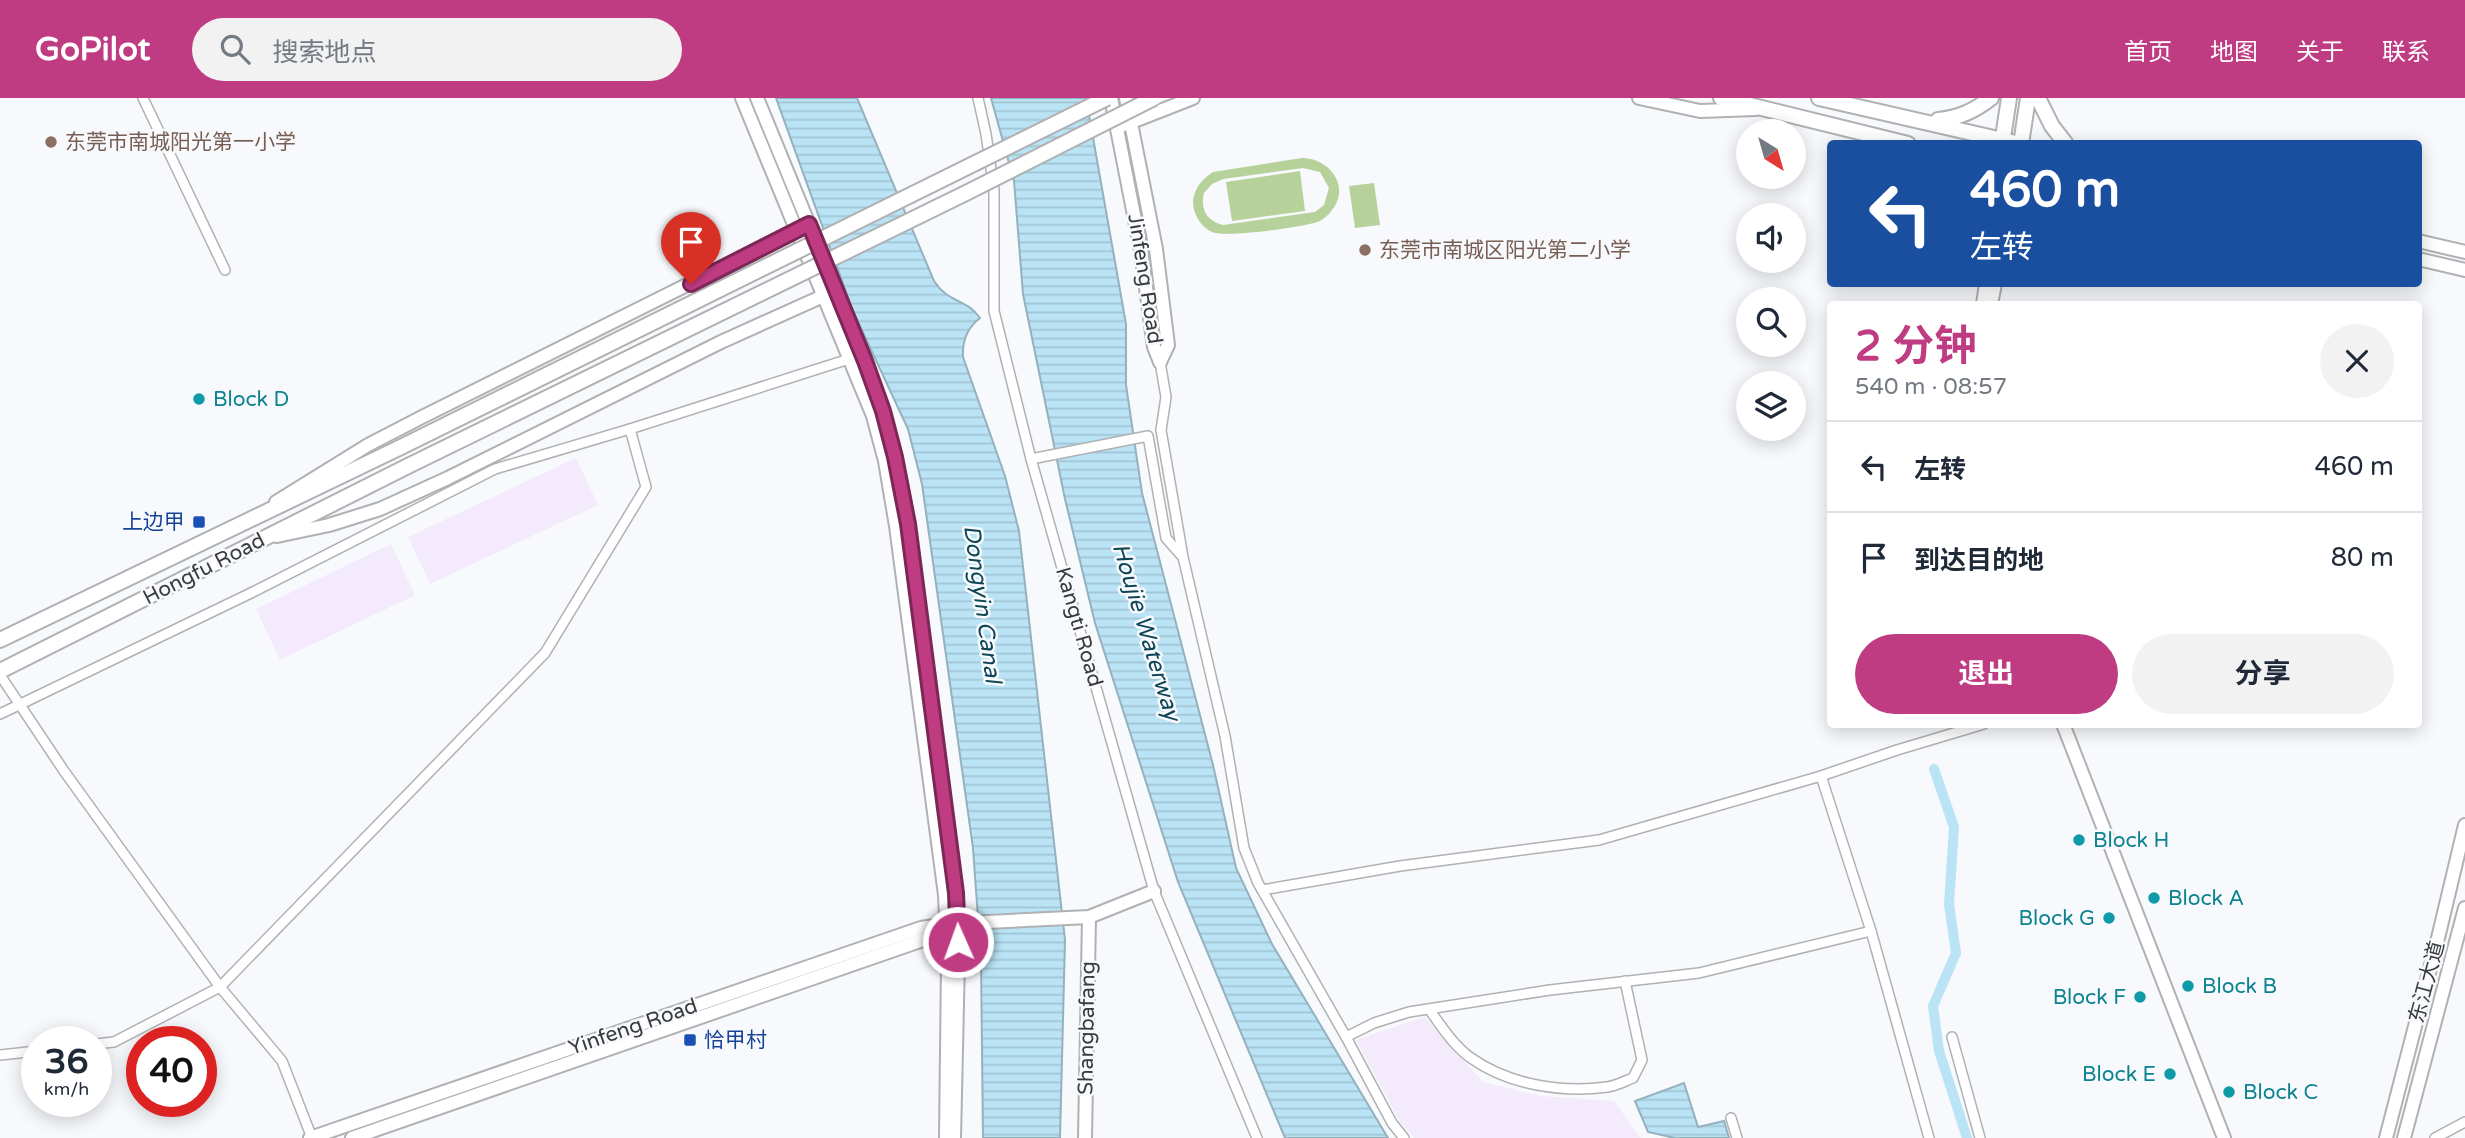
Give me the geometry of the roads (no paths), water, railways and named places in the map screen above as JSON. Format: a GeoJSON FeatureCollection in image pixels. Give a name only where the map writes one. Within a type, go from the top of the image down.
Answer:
{"type":"FeatureCollection","features":[{"type":"Feature","properties":{"kind":"main road","name":"Hongfu Road"},"geometry":{"type":"LineString","coordinates":[[0,640],[399,448],[1109,98]]}},
{"type":"Feature","properties":{"kind":"main road","name":"Hongfu Road"},"geometry":{"type":"LineString","coordinates":[[0,673],[408,466],[942,205],[1154,98]]}},
{"type":"Feature","properties":{"kind":"main road"},"geometry":{"type":"LineString","coordinates":[[1721,98],[1892,140]]}},
{"type":"Feature","properties":{"kind":"main road"},"geometry":{"type":"LineString","coordinates":[[1819,98],[1998,140]]}},
{"type":"Feature","properties":{"kind":"main road"},"geometry":{"type":"LineString","coordinates":[[1925,122],[1953,119],[1977,109],[1990,98]]}},
{"type":"Feature","properties":{"kind":"main road"},"geometry":{"type":"LineString","coordinates":[[2002,140],[2009,98]]}},
{"type":"Feature","properties":{"kind":"main road"},"geometry":{"type":"LineString","coordinates":[[2021,140],[2028,98]]}},
{"type":"Feature","properties":{"kind":"main road"},"geometry":{"type":"LineString","coordinates":[[2038,98],[2052,127],[2063,140]]}},
{"type":"Feature","properties":{"kind":"street"},"geometry":{"type":"LineString","coordinates":[[143,98],[225,270]]}},
{"type":"Feature","properties":{"kind":"street"},"geometry":{"type":"LineString","coordinates":[[742,98],[803,227]]}},
{"type":"Feature","properties":{"kind":"street"},"geometry":{"type":"LineString","coordinates":[[757,98],[803,227],[830,293],[874,386],[895,457],[908,524],[956,893],[950,928],[946,1138]]}},
{"type":"Feature","properties":{"kind":"street","name":"Kangti Road"},"geometry":{"type":"LineString","coordinates":[[978,98],[994,190],[994,311],[1031,459],[1154,891],[1257,1138]]}},
{"type":"Feature","properties":{"kind":"street","name":"Jinfeng Road"},"geometry":{"type":"LineString","coordinates":[[1109,98],[1118,128],[1141,251],[1154,347],[1160,362]]}},
{"type":"Feature","properties":{"kind":"street","name":"Jinfeng Road"},"geometry":{"type":"LineString","coordinates":[[1126,98],[1156,249],[1168,345],[1160,362]]}},
{"type":"Feature","properties":{"kind":"street"},"geometry":{"type":"LineString","coordinates":[[1118,128],[1194,98]]}},
{"type":"Feature","properties":{"kind":"street"},"geometry":{"type":"LineString","coordinates":[[1639,98],[1700,111],[1764,108]]}},
{"type":"Feature","properties":{"kind":"street"},"geometry":{"type":"LineString","coordinates":[[253,518],[323,471],[400,428],[803,227]]}},
{"type":"Feature","properties":{"kind":"street"},"geometry":{"type":"LineString","coordinates":[[2422,242],[2465,252]]}},
{"type":"Feature","properties":{"kind":"street"},"geometry":{"type":"LineString","coordinates":[[2422,260],[2465,270]]}},
{"type":"Feature","properties":{"kind":"street"},"geometry":{"type":"LineString","coordinates":[[830,293],[849,359],[873,416],[885,461],[896,526],[950,928],[954,1138]]}},
{"type":"Feature","properties":{"kind":"street"},"geometry":{"type":"LineString","coordinates":[[266,538],[329,525],[380,509],[721,342],[830,293]]}},
{"type":"Feature","properties":{"kind":"street"},"geometry":{"type":"LineString","coordinates":[[0,714],[251,593],[495,469],[631,429],[849,359]]}},
{"type":"Feature","properties":{"kind":"street"},"geometry":{"type":"LineString","coordinates":[[1160,362],[1166,397],[1161,430],[1183,557],[1225,736],[1244,848],[1262,890],[1392,1123],[1404,1138]]}},
{"type":"Feature","properties":{"kind":"street"},"geometry":{"type":"LineString","coordinates":[[112,1042],[220,987],[545,653],[646,487],[631,429]]}},
{"type":"Feature","properties":{"kind":"street"},"geometry":{"type":"LineString","coordinates":[[1031,459],[1148,436],[1166,538],[1183,557]]}},
{"type":"Feature","properties":{"kind":"street"},"geometry":{"type":"LineString","coordinates":[[0,673],[64,771],[220,987],[282,1061],[311,1138]]}},
{"type":"Feature","properties":{"kind":"street"},"geometry":{"type":"LineString","coordinates":[[1262,890],[1400,866],[1599,840],[1821,776],[1971,728]]}},
{"type":"Feature","properties":{"kind":"street"},"geometry":{"type":"LineString","coordinates":[[2065,728],[2224,1138]]}},
{"type":"Feature","properties":{"kind":"street"},"geometry":{"type":"LineString","coordinates":[[1821,776],[1871,931],[1929,1138]]}},
{"type":"Feature","properties":{"kind":"street","name":"东江大道"},"geometry":{"type":"LineString","coordinates":[[2386,1138],[2465,825]]}},
{"type":"Feature","properties":{"kind":"street"},"geometry":{"type":"LineString","coordinates":[[950,928],[1089,917],[1154,891]]}},
{"type":"Feature","properties":{"kind":"street","name":"东江大道"},"geometry":{"type":"LineString","coordinates":[[2404,1138],[2465,908]]}},
{"type":"Feature","properties":{"kind":"street","name":"Shangbafang"},"geometry":{"type":"LineString","coordinates":[[1084,1138],[1089,917]]}},
{"type":"Feature","properties":{"kind":"street","name":"Yinfeng Road"},"geometry":{"type":"LineString","coordinates":[[311,1138],[921,928],[950,928]]}},
{"type":"Feature","properties":{"kind":"street","name":"Yinfeng Road"},"geometry":{"type":"LineString","coordinates":[[352,1138],[923,940],[950,928]]}},
{"type":"Feature","properties":{"kind":"street"},"geometry":{"type":"LineString","coordinates":[[1346,1037],[1374,1023],[1409,1012],[1550,990],[1699,973],[1871,931]]}},
{"type":"Feature","properties":{"kind":"street"},"geometry":{"type":"LineString","coordinates":[[1429,1009],[1443,1030],[1470,1058],[1508,1079],[1565,1088],[1609,1087],[1633,1078],[1642,1060],[1625,981]]}},
{"type":"Feature","properties":{"kind":"street"},"geometry":{"type":"LineString","coordinates":[[1952,1037],[1980,1138]]}},
{"type":"Feature","properties":{"kind":"street"},"geometry":{"type":"LineString","coordinates":[[0,1055],[21,1053]]}},
{"type":"Feature","properties":{"kind":"street"},"geometry":{"type":"LineString","coordinates":[[1731,1118],[1737,1138]]}},
{"type":"Feature","properties":{"kind":"street"},"geometry":{"type":"LineString","coordinates":[[2435,1138],[2465,1122]]}},
{"type":"Feature","properties":{"kind":"water","name":"Dongyin Canal"},"geometry":{"type":"Polygon","coordinates":[[[776,98],[857,98],[934,281],[946,294],[969,307],[980,318],[966,335],[963,357],[1005,476],[1019,531],[1065,940],[1060,1138],[983,1138],[981,960],[973,848],[922,484],[908,429],[853,311],[776,98]]]}},
{"type":"Feature","properties":{"kind":"water","name":"Houjie Waterway"},"geometry":{"type":"Polygon","coordinates":[[[991,98],[1086,98],[1126,324],[1126,385],[1142,493],[1213,765],[1236,868],[1272,944],[1388,1138],[1285,1138],[1178,882],[1095,623],[1065,499],[1023,294],[1014,181],[991,98]]]}},
{"type":"Feature","properties":{"kind":"water"},"geometry":{"type":"Polygon","coordinates":[[[1684,1083],[1698,1127],[1724,1121],[1729,1138],[1675,1138],[1648,1132],[1635,1101],[1684,1083]]]}},
{"type":"Feature","properties":{"kind":"waterway"},"geometry":{"type":"LineString","coordinates":[[1934,769],[1954,827],[1949,904],[1956,953],[1933,1006],[1939,1051],[1967,1138]]}},
{"type":"Feature","properties":{"kind":"place","name":"东莞市南城阳光第一小学"},"geometry":{"type":"Point","coordinates":[51,142]}},
{"type":"Feature","properties":{"kind":"place","name":"东莞市南城区阳光第二小学"},"geometry":{"type":"Point","coordinates":[1365,250]}},
{"type":"Feature","properties":{"kind":"place","name":"Block D"},"geometry":{"type":"Point","coordinates":[199,399]}},
{"type":"Feature","properties":{"kind":"place","name":"上边甲"},"geometry":{"type":"Point","coordinates":[199,522]}},
{"type":"Feature","properties":{"kind":"place","name":"Block H"},"geometry":{"type":"Point","coordinates":[2079,840]}},
{"type":"Feature","properties":{"kind":"place","name":"Block A"},"geometry":{"type":"Point","coordinates":[2154,898]}},
{"type":"Feature","properties":{"kind":"place","name":"Block G"},"geometry":{"type":"Point","coordinates":[2109,918]}},
{"type":"Feature","properties":{"kind":"place","name":"Block B"},"geometry":{"type":"Point","coordinates":[2188,986]}},
{"type":"Feature","properties":{"kind":"place","name":"Block F"},"geometry":{"type":"Point","coordinates":[2140,997]}},
{"type":"Feature","properties":{"kind":"place","name":"恰甲村"},"geometry":{"type":"Point","coordinates":[690,1040]}},
{"type":"Feature","properties":{"kind":"place","name":"Block E"},"geometry":{"type":"Point","coordinates":[2170,1074]}},
{"type":"Feature","properties":{"kind":"place","name":"Block C"},"geometry":{"type":"Point","coordinates":[2229,1092]}}]}
